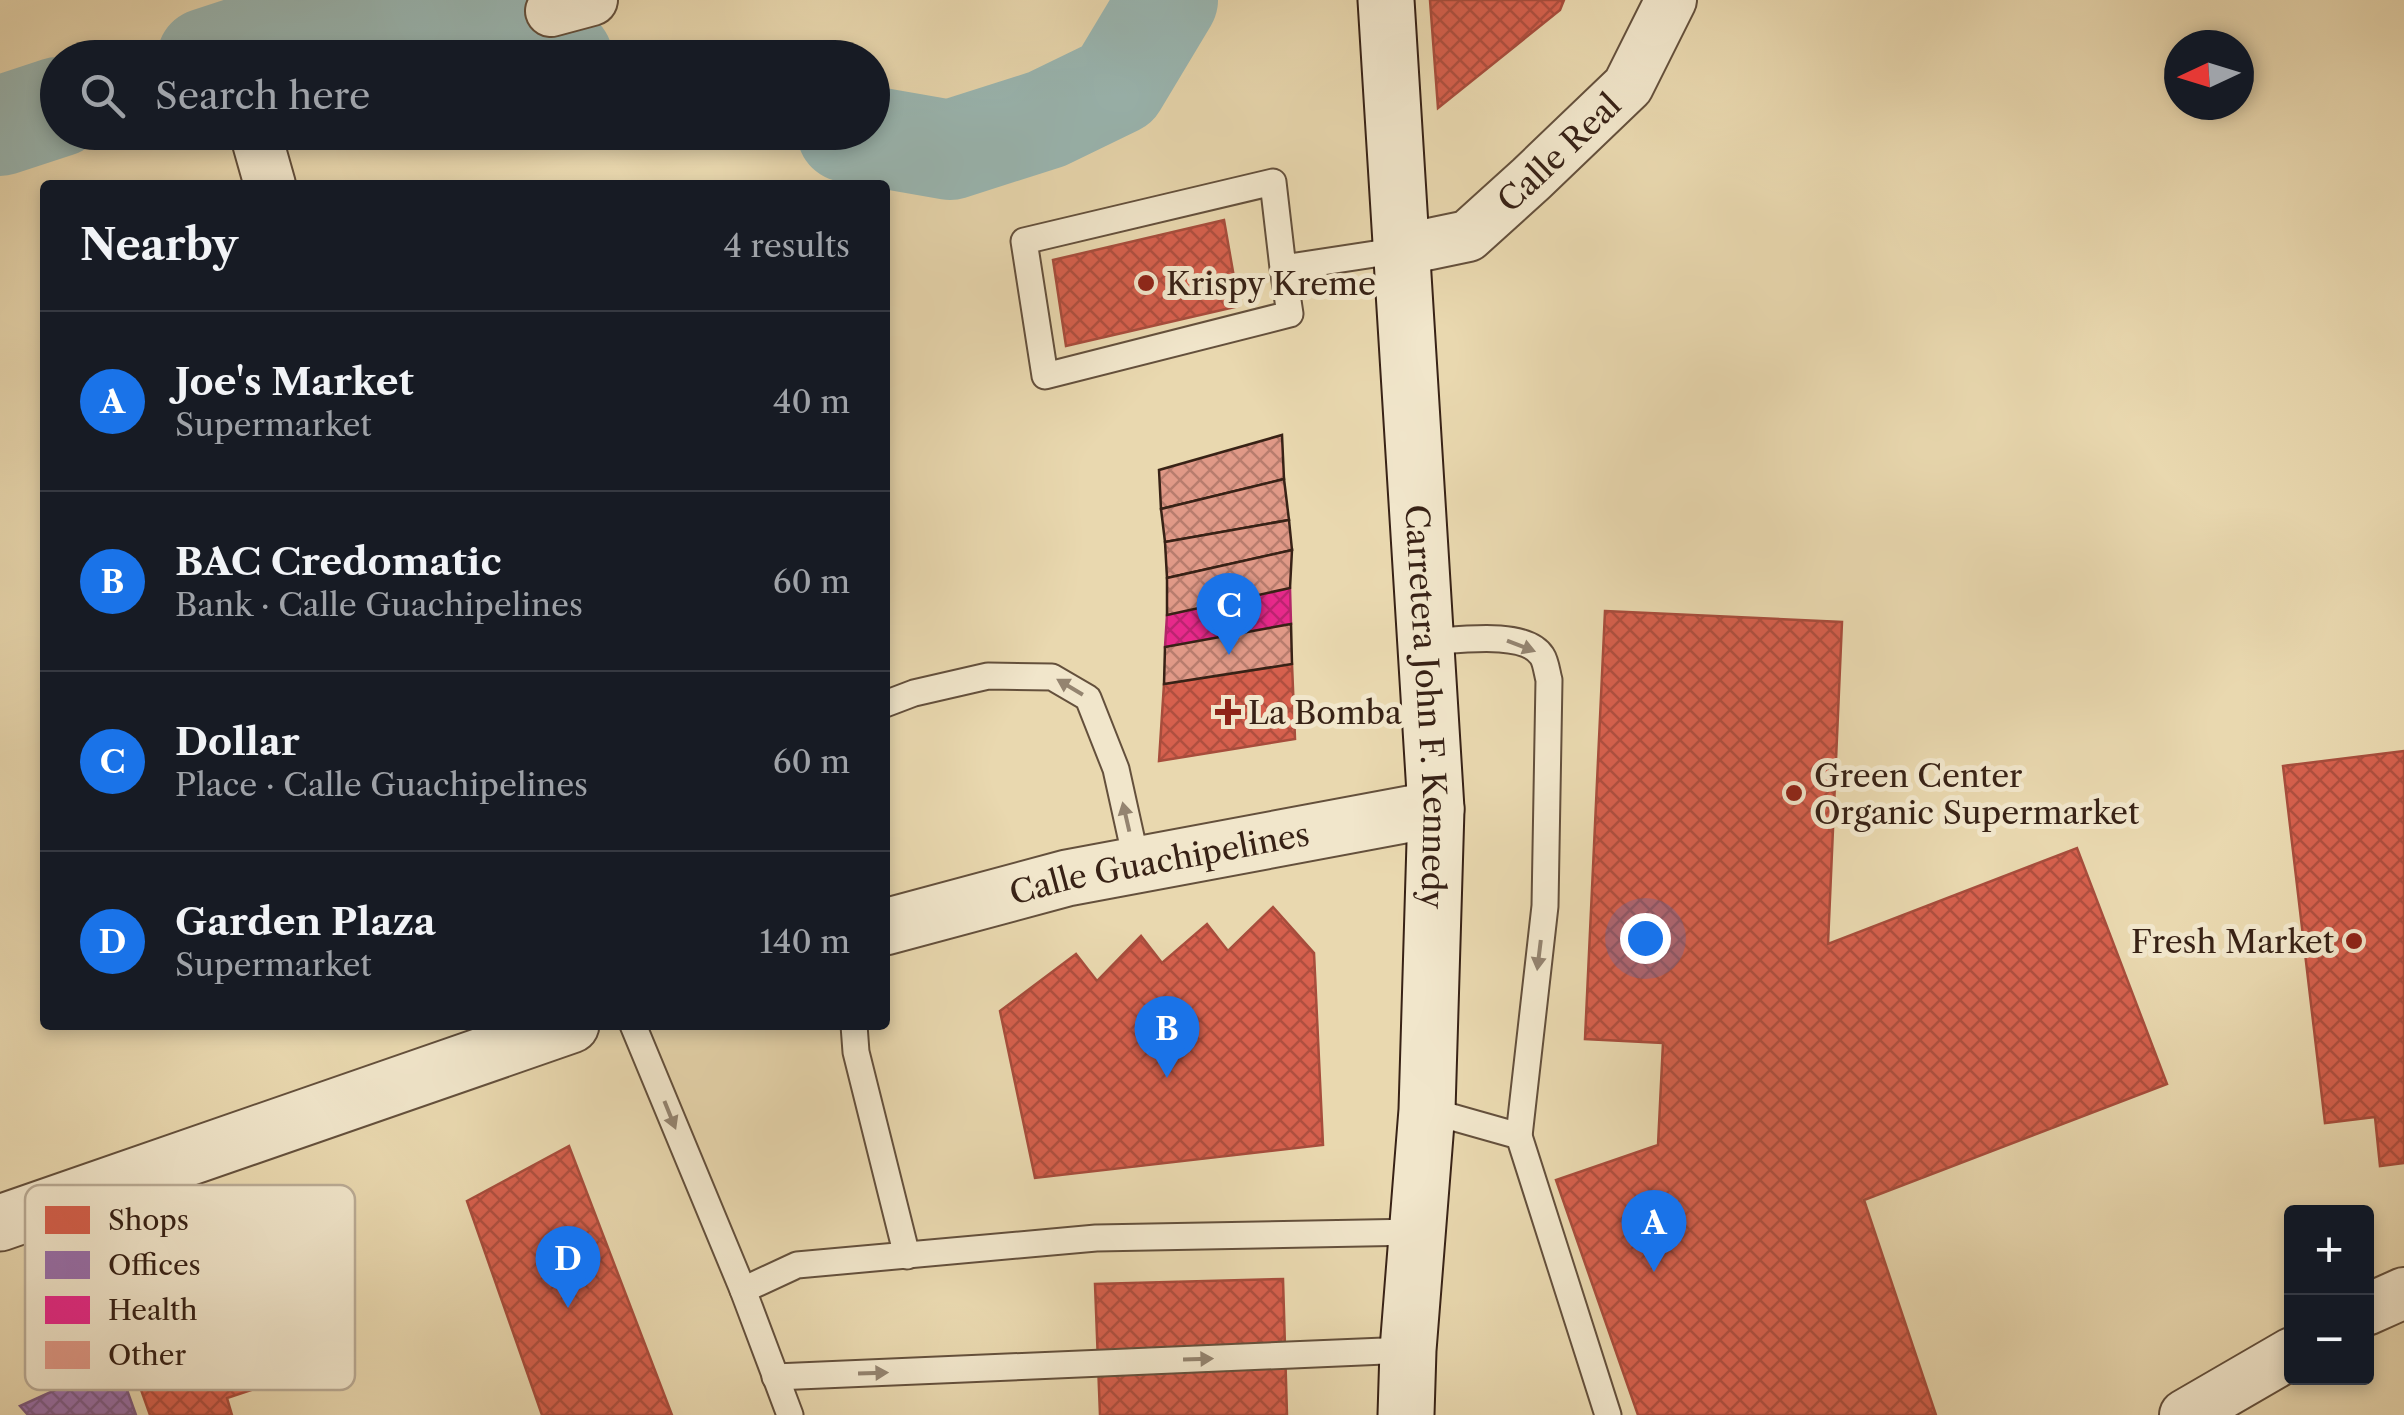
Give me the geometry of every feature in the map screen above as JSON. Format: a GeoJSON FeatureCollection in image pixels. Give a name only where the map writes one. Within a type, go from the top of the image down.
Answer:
{"type":"FeatureCollection","features":[{"type":"Feature","properties":{"kind":"main road","name":"Carretera John F. Kennedy"},"geometry":{"type":"LineString","coordinates":[[1386,0],[1436,808],[1427,1110],[1406,1415]]}},
{"type":"Feature","properties":{"kind":"main road","name":"Calle Guachipelines"},"geometry":{"type":"LineString","coordinates":[[890,926],[1067,878],[1436,808]]}},
{"type":"Feature","properties":{"kind":"main road"},"geometry":{"type":"LineString","coordinates":[[103,1185],[514,1034],[539,1030]]}},
{"type":"Feature","properties":{"kind":"main road"},"geometry":{"type":"LineString","coordinates":[[0,1223],[25,1214]]}},
{"type":"Feature","properties":{"kind":"street","name":"Calle Real"},"geometry":{"type":"LineString","coordinates":[[1401,250],[1468,236],[1531,179],[1628,86],[1672,0]]}},
{"type":"Feature","properties":{"kind":"street"},"geometry":{"type":"LineString","coordinates":[[260,150],[269,180]]}},
{"type":"Feature","properties":{"kind":"street"},"geometry":{"type":"LineString","coordinates":[[2374,1306],[2404,1293]]}},
{"type":"Feature","properties":{"kind":"street"},"geometry":{"type":"LineString","coordinates":[[2185,1415],[2284,1357]]}},
{"type":"Feature","properties":{"kind":"lane"},"geometry":{"type":"LineString","coordinates":[[1274,182],[1283,268],[1290,314],[1045,376],[1024,242],[1274,182]]}},
{"type":"Feature","properties":{"kind":"lane"},"geometry":{"type":"LineString","coordinates":[[1283,268],[1401,250]]}},
{"type":"Feature","properties":{"kind":"lane"},"geometry":{"type":"LineString","coordinates":[[1425,642],[1497,638],[1530,646],[1542,656],[1549,680],[1545,906],[1519,1136],[1608,1415]]}},
{"type":"Feature","properties":{"kind":"lane"},"geometry":{"type":"LineString","coordinates":[[890,702],[988,676],[1052,677],[1088,698],[1116,770],[1137,864]]}},
{"type":"Feature","properties":{"kind":"lane"},"geometry":{"type":"LineString","coordinates":[[635,1030],[790,1415]]}},
{"type":"Feature","properties":{"kind":"lane"},"geometry":{"type":"LineString","coordinates":[[838,1030],[856,1052]]}},
{"type":"Feature","properties":{"kind":"lane"},"geometry":{"type":"LineString","coordinates":[[854,1030],[856,1052],[907,1256]]}},
{"type":"Feature","properties":{"kind":"lane"},"geometry":{"type":"LineString","coordinates":[[1427,1110],[1519,1136]]}},
{"type":"Feature","properties":{"kind":"lane"},"geometry":{"type":"LineString","coordinates":[[742,1290],[797,1265],[1096,1238],[1418,1232]]}},
{"type":"Feature","properties":{"kind":"lane"},"geometry":{"type":"LineString","coordinates":[[776,1377],[1408,1350]]}},
{"type":"Feature","properties":{"kind":"building: Shops"},"geometry":{"type":"Polygon","coordinates":[[[1430,0],[1564,0],[1560,10],[1438,108],[1430,0]]]}},
{"type":"Feature","properties":{"kind":"building: Shops","name":"Krispy Kreme"},"geometry":{"type":"Polygon","coordinates":[[[1224,220],[1239,306],[1066,346],[1053,260],[1224,220]]]}},
{"type":"Feature","properties":{"kind":"building: Shops"},"geometry":{"type":"Polygon","coordinates":[[[1605,611],[1842,622],[1828,944],[2077,848],[2167,1084],[1864,1200],[1936,1415],[1638,1415],[1556,1180],[1658,1145],[1663,1043],[1585,1039],[1605,611]]]}},
{"type":"Feature","properties":{"kind":"building: Shops","name":"La Bomba"},"geometry":{"type":"Polygon","coordinates":[[[1292,664],[1295,739],[1159,761],[1164,684],[1292,664]]]}},
{"type":"Feature","properties":{"kind":"building: Shops","name":"Fresh Market"},"geometry":{"type":"Polygon","coordinates":[[[2404,751],[2404,1163],[2380,1166],[2375,1117],[2325,1123],[2283,766],[2404,751]]]}},
{"type":"Feature","properties":{"kind":"building: Shops"},"geometry":{"type":"Polygon","coordinates":[[[1273,907],[1314,953],[1323,1145],[1035,1178],[1000,1011],[1076,954],[1097,981],[1141,936],[1162,963],[1207,924],[1228,951],[1273,907]]]}},
{"type":"Feature","properties":{"kind":"building: Shops"},"geometry":{"type":"Polygon","coordinates":[[[569,1146],[672,1415],[542,1415],[467,1201],[569,1146]]]}},
{"type":"Feature","properties":{"kind":"building: Shops"},"geometry":{"type":"Polygon","coordinates":[[[1283,1279],[1287,1415],[1100,1415],[1095,1284],[1283,1279]]]}},
{"type":"Feature","properties":{"kind":"building: Shops"},"geometry":{"type":"Polygon","coordinates":[[[141,1390],[251,1390],[227,1398],[232,1415],[150,1415],[141,1390]]]}},
{"type":"Feature","properties":{"kind":"building: Offices"},"geometry":{"type":"Polygon","coordinates":[[[55,1390],[127,1390],[136,1415],[28,1415],[20,1406],[55,1390]]]}},
{"type":"Feature","properties":{"kind":"building: Health"},"geometry":{"type":"Polygon","coordinates":[[[1290,588],[1291,624],[1165,647],[1167,615],[1290,588]]]}},
{"type":"Feature","properties":{"kind":"building: Other"},"geometry":{"type":"Polygon","coordinates":[[[1282,435],[1284,479],[1161,509],[1159,470],[1282,435]]]}},
{"type":"Feature","properties":{"kind":"building: Other"},"geometry":{"type":"Polygon","coordinates":[[[1284,479],[1289,520],[1165,542],[1161,509],[1284,479]]]}},
{"type":"Feature","properties":{"kind":"building: Other"},"geometry":{"type":"Polygon","coordinates":[[[1289,520],[1292,550],[1167,578],[1165,542],[1289,520]]]}},
{"type":"Feature","properties":{"kind":"building: Other"},"geometry":{"type":"Polygon","coordinates":[[[1292,550],[1290,588],[1167,615],[1167,578],[1292,550]]]}},
{"type":"Feature","properties":{"kind":"building: Other"},"geometry":{"type":"Polygon","coordinates":[[[1291,624],[1292,664],[1164,684],[1165,647],[1291,624]]]}},
{"type":"Feature","properties":{"kind":"waterway"},"geometry":{"type":"LineString","coordinates":[[890,140],[950,150],[1047,119],[1117,85],[1168,0]]}},
{"type":"Feature","properties":{"kind":"waterway"},"geometry":{"type":"LineString","coordinates":[[262,40],[351,11],[482,40]]}},
{"type":"Feature","properties":{"kind":"waterway"},"geometry":{"type":"LineString","coordinates":[[0,126],[40,113]]}},
{"type":"Feature","properties":{"kind":"place","name":"Krispy Kreme"},"geometry":{"type":"Point","coordinates":[1146,283]}},
{"type":"Feature","properties":{"kind":"place","name":"Dollar"},"geometry":{"type":"Point","coordinates":[1229,655]}},
{"type":"Feature","properties":{"kind":"place","name":"La Bomba"},"geometry":{"type":"Point","coordinates":[1228,712]}},
{"type":"Feature","properties":{"kind":"place","name":"Green Center Organic Supermarket"},"geometry":{"type":"Point","coordinates":[1794,793]}},
{"type":"Feature","properties":{"kind":"place","name":"Fresh Market"},"geometry":{"type":"Point","coordinates":[2354,941]}},
{"type":"Feature","properties":{"kind":"place","name":"BAC Credomatic"},"geometry":{"type":"Point","coordinates":[1167,1078]}},
{"type":"Feature","properties":{"kind":"place","name":"Joe's Market"},"geometry":{"type":"Point","coordinates":[1654,1272]}},
{"type":"Feature","properties":{"kind":"place","name":"Garden Plaza"},"geometry":{"type":"Point","coordinates":[568,1308]}}]}
